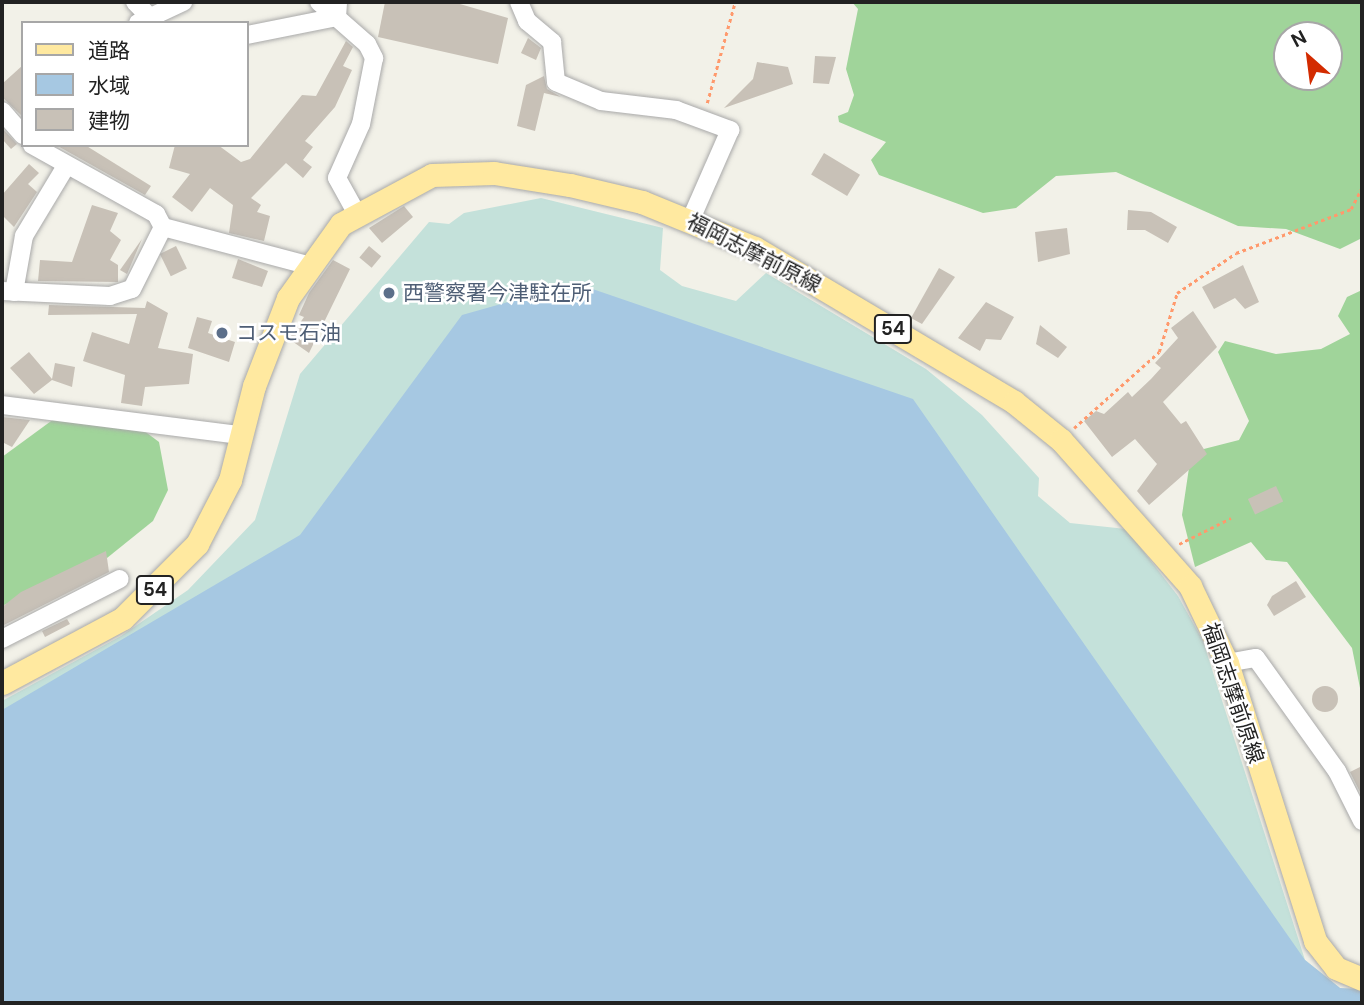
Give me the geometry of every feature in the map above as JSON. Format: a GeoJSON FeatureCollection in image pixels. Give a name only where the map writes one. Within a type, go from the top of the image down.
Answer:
{"type":"FeatureCollection","features":[{"type":"Feature","properties":{"kind":"main road","name":"福岡志摩前原線"},"geometry":{"type":"LineString","coordinates":[[2,683],[123,618],[157,588],[209,523],[230,480],[239,435],[268,349],[307,265],[356,212],[432,174],[463,171],[569,186],[691,219],[755,248],[929,350],[1061,440],[1164,552],[1190,586],[1227,663],[1315,941],[1336,968],[1362,979]]}},
{"type":"Feature","properties":{"kind":"street"},"geometry":{"type":"LineString","coordinates":[[135,2],[147,21],[183,2]]}},
{"type":"Feature","properties":{"kind":"street"},"geometry":{"type":"LineString","coordinates":[[319,2],[338,10],[374,58],[361,124],[337,178],[356,212]]}},
{"type":"Feature","properties":{"kind":"street"},"geometry":{"type":"LineString","coordinates":[[519,2],[527,21],[552,42],[556,82],[601,101],[702,120],[730,130],[691,219]]}},
{"type":"Feature","properties":{"kind":"street"},"geometry":{"type":"LineString","coordinates":[[248,35],[338,10]]}},
{"type":"Feature","properties":{"kind":"street"},"geometry":{"type":"LineString","coordinates":[[2,111],[21,132]]}},
{"type":"Feature","properties":{"kind":"street"},"geometry":{"type":"LineString","coordinates":[[37,147],[66,166],[156,214],[163,227],[307,265]]}},
{"type":"Feature","properties":{"kind":"street"},"geometry":{"type":"LineString","coordinates":[[66,166],[24,236],[8,292],[110,296],[132,289],[163,227]]}},
{"type":"Feature","properties":{"kind":"street"},"geometry":{"type":"LineString","coordinates":[[2,405],[239,435]]}},
{"type":"Feature","properties":{"kind":"street"},"geometry":{"type":"LineString","coordinates":[[2,639],[120,579]]}},
{"type":"Feature","properties":{"kind":"street"},"geometry":{"type":"LineString","coordinates":[[1227,663],[1256,658],[1337,771],[1362,821]]}},
{"type":"Feature","properties":{"kind":"path"},"geometry":{"type":"LineString","coordinates":[[702,120],[735,2]]}},
{"type":"Feature","properties":{"kind":"path"},"geometry":{"type":"LineString","coordinates":[[1061,440],[1158,352],[1177,293],[1236,253],[1351,209],[1362,187]]}},
{"type":"Feature","properties":{"kind":"path"},"geometry":{"type":"LineString","coordinates":[[1164,552],[1231,518]]}},
{"type":"Feature","properties":{"kind":"green space"},"geometry":{"type":"Polygon","coordinates":[[[852,2],[1362,2],[1362,238],[1340,249],[1286,229],[1238,226],[1116,172],[1056,176],[1016,208],[983,213],[879,175],[871,160],[886,142],[839,122],[838,116],[848,112],[854,95],[846,69],[858,9],[852,2]]]}},
{"type":"Feature","properties":{"kind":"green space"},"geometry":{"type":"Polygon","coordinates":[[[1362,290],[1362,698],[1352,648],[1287,562],[1266,560],[1251,542],[1195,567],[1182,515],[1190,461],[1196,451],[1239,440],[1249,421],[1218,352],[1225,341],[1276,354],[1321,349],[1350,334],[1338,316],[1347,297],[1362,290]]]}},
{"type":"Feature","properties":{"kind":"green space"},"geometry":{"type":"Polygon","coordinates":[[[58,416],[143,430],[159,442],[168,490],[153,521],[107,558],[2,606],[2,457],[58,416]]]}},
{"type":"Feature","properties":{"kind":"shaded area"},"geometry":{"type":"Polygon","coordinates":[[[541,198],[663,228],[660,270],[682,286],[736,301],[766,273],[926,369],[982,415],[1039,478],[1038,496],[1070,523],[1126,529],[1178,596],[1203,641],[1305,960],[1340,988],[2,950],[2,701],[121,636],[188,590],[255,520],[300,374],[429,222],[449,224],[464,213],[541,198]]]}},
{"type":"Feature","properties":{"kind":"water"},"geometry":{"type":"Polygon","coordinates":[[[575,283],[913,399],[1305,960],[1340,988],[1362,989],[1362,1003],[2,1003],[2,710],[300,535],[462,315],[575,283]]]}},
{"type":"Feature","properties":{"kind":"building"},"geometry":{"type":"Polygon","coordinates":[[[385,2],[453,2],[508,18],[498,64],[378,37],[385,2]]]}},
{"type":"Feature","properties":{"kind":"building"},"geometry":{"type":"Polygon","coordinates":[[[528,38],[541,48],[536,60],[521,53],[528,38]]]}},
{"type":"Feature","properties":{"kind":"building"},"geometry":{"type":"Polygon","coordinates":[[[346,41],[353,47],[343,66],[352,70],[335,107],[305,141],[313,147],[303,160],[312,167],[303,178],[286,163],[251,198],[261,205],[257,212],[270,216],[264,241],[229,233],[233,205],[210,188],[192,212],[172,197],[190,174],[169,168],[174,147],[221,147],[241,162],[250,159],[302,95],[316,96],[346,41]]]}},
{"type":"Feature","properties":{"kind":"building"},"geometry":{"type":"Polygon","coordinates":[[[815,56],[836,57],[829,84],[813,83],[815,56]]]}},
{"type":"Feature","properties":{"kind":"building"},"geometry":{"type":"Polygon","coordinates":[[[757,62],[788,67],[793,84],[724,108],[753,79],[757,62]]]}},
{"type":"Feature","properties":{"kind":"building"},"geometry":{"type":"Polygon","coordinates":[[[21,67],[21,115],[2,97],[2,84],[21,67]]]}},
{"type":"Feature","properties":{"kind":"building"},"geometry":{"type":"Polygon","coordinates":[[[544,76],[547,89],[561,97],[544,93],[535,131],[517,126],[526,85],[544,76]]]}},
{"type":"Feature","properties":{"kind":"building"},"geometry":{"type":"Polygon","coordinates":[[[2,128],[17,144],[11,149],[2,139],[2,128]]]}},
{"type":"Feature","properties":{"kind":"building"},"geometry":{"type":"Polygon","coordinates":[[[60,147],[88,147],[151,186],[145,195],[60,147]]]}},
{"type":"Feature","properties":{"kind":"building"},"geometry":{"type":"Polygon","coordinates":[[[824,153],[860,175],[847,196],[811,174],[824,153]]]}},
{"type":"Feature","properties":{"kind":"building"},"geometry":{"type":"Polygon","coordinates":[[[29,164],[39,173],[28,184],[37,192],[14,227],[2,215],[2,195],[29,164]]]}},
{"type":"Feature","properties":{"kind":"building"},"geometry":{"type":"Polygon","coordinates":[[[92,205],[118,213],[110,231],[121,240],[110,260],[118,265],[118,282],[38,281],[40,260],[72,262],[92,205]]]}},
{"type":"Feature","properties":{"kind":"building"},"geometry":{"type":"Polygon","coordinates":[[[404,206],[413,217],[382,243],[369,228],[404,206]]]}},
{"type":"Feature","properties":{"kind":"building"},"geometry":{"type":"Polygon","coordinates":[[[1128,210],[1151,212],[1177,227],[1168,243],[1145,230],[1127,230],[1128,210]]]}},
{"type":"Feature","properties":{"kind":"building"},"geometry":{"type":"Polygon","coordinates":[[[1067,228],[1070,254],[1038,262],[1035,232],[1067,228]]]}},
{"type":"Feature","properties":{"kind":"building"},"geometry":{"type":"Polygon","coordinates":[[[142,239],[127,274],[120,270],[142,239]]]}},
{"type":"Feature","properties":{"kind":"building"},"geometry":{"type":"Polygon","coordinates":[[[176,246],[187,268],[171,276],[160,254],[176,246]]]}},
{"type":"Feature","properties":{"kind":"building"},"geometry":{"type":"Polygon","coordinates":[[[369,246],[381,256],[372,268],[359,257],[369,246]]]}},
{"type":"Feature","properties":{"kind":"building"},"geometry":{"type":"Polygon","coordinates":[[[238,259],[268,271],[262,287],[232,278],[238,259]]]}},
{"type":"Feature","properties":{"kind":"building"},"geometry":{"type":"Polygon","coordinates":[[[333,260],[350,269],[309,353],[289,339],[304,317],[299,315],[309,293],[333,260]]]}},
{"type":"Feature","properties":{"kind":"building"},"geometry":{"type":"Polygon","coordinates":[[[1243,265],[1259,302],[1245,309],[1235,298],[1214,309],[1202,287],[1243,265]]]}},
{"type":"Feature","properties":{"kind":"building"},"geometry":{"type":"Polygon","coordinates":[[[939,268],[955,277],[922,324],[911,318],[939,268]]]}},
{"type":"Feature","properties":{"kind":"building"},"geometry":{"type":"Polygon","coordinates":[[[147,301],[168,313],[158,348],[193,354],[189,384],[145,387],[142,406],[121,403],[125,375],[83,361],[92,332],[129,344],[137,314],[48,315],[49,305],[145,308],[147,301]]]}},
{"type":"Feature","properties":{"kind":"building"},"geometry":{"type":"Polygon","coordinates":[[[986,302],[1014,317],[1001,340],[986,339],[980,351],[958,338],[986,302]]]}},
{"type":"Feature","properties":{"kind":"building"},"geometry":{"type":"Polygon","coordinates":[[[1193,311],[1217,347],[1163,402],[1181,424],[1186,421],[1207,454],[1149,505],[1137,491],[1157,464],[1135,439],[1112,457],[1084,421],[1096,411],[1104,414],[1128,392],[1132,397],[1151,379],[1161,368],[1155,363],[1178,338],[1171,328],[1193,311]]]}},
{"type":"Feature","properties":{"kind":"building"},"geometry":{"type":"Polygon","coordinates":[[[197,317],[212,321],[208,333],[235,342],[229,362],[188,348],[197,317]]]}},
{"type":"Feature","properties":{"kind":"building"},"geometry":{"type":"Polygon","coordinates":[[[1040,325],[1067,347],[1058,358],[1036,344],[1040,325]]]}},
{"type":"Feature","properties":{"kind":"building"},"geometry":{"type":"Polygon","coordinates":[[[29,352],[52,379],[55,363],[75,367],[72,387],[52,380],[34,394],[10,368],[29,352]]]}},
{"type":"Feature","properties":{"kind":"building"},"geometry":{"type":"Polygon","coordinates":[[[2,417],[30,420],[12,447],[2,442],[2,417]]]}},
{"type":"Feature","properties":{"kind":"building"},"geometry":{"type":"Polygon","coordinates":[[[1276,486],[1283,501],[1255,515],[1248,499],[1276,486]]]}},
{"type":"Feature","properties":{"kind":"building"},"geometry":{"type":"Polygon","coordinates":[[[106,551],[109,572],[2,626],[2,607],[21,592],[106,551]]]}},
{"type":"Feature","properties":{"kind":"building"},"geometry":{"type":"Polygon","coordinates":[[[1296,581],[1306,597],[1274,616],[1267,605],[1272,596],[1296,581]]]}},
{"type":"Feature","properties":{"kind":"building"},"geometry":{"type":"Polygon","coordinates":[[[67,619],[70,624],[45,637],[42,631],[67,619]]]}},
{"type":"Feature","properties":{"kind":"building"},"geometry":{"type":"Polygon","coordinates":[[[1325,686],[1334,690],[1338,699],[1334,708],[1325,712],[1316,708],[1312,699],[1316,690],[1325,686]]]}},
{"type":"Feature","properties":{"kind":"building"},"geometry":{"type":"Polygon","coordinates":[[[1362,766],[1362,796],[1350,772],[1362,766]]]}},
{"type":"Feature","properties":{"kind":"place","name":"西警察署今津駐在所"},"geometry":{"type":"Point","coordinates":[389,293]}},
{"type":"Feature","properties":{"kind":"place","name":"コスモ石油"},"geometry":{"type":"Point","coordinates":[222,333]}}]}
